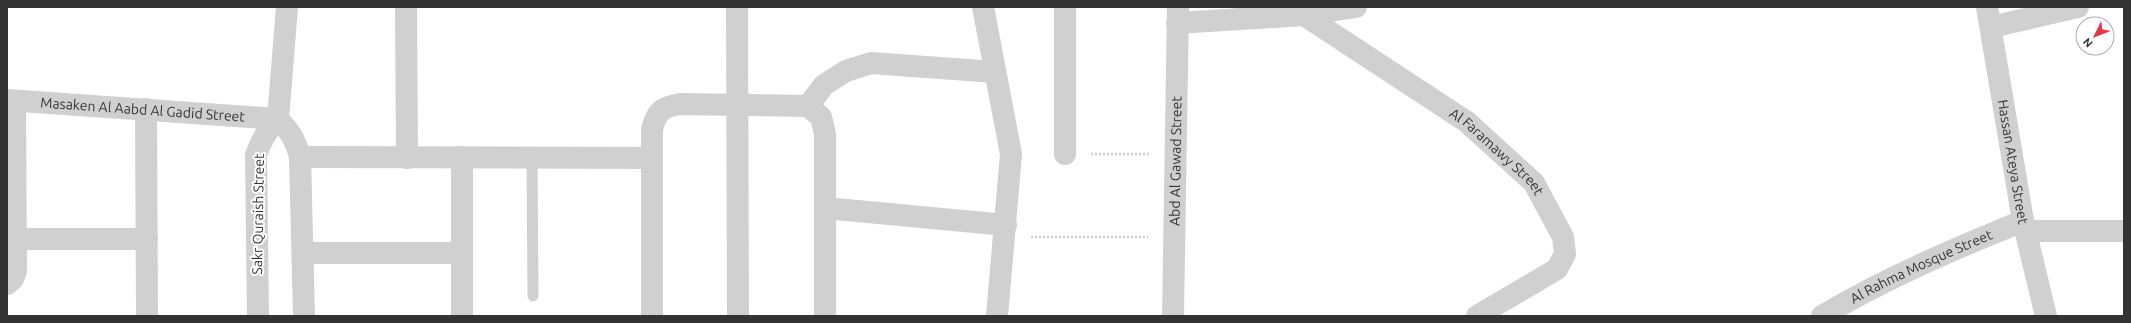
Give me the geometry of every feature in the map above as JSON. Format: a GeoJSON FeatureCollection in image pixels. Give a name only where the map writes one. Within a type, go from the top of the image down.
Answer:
{"type":"FeatureCollection","features":[{"type":"Feature","properties":{"kind":"street"},"geometry":{"type":"LineString","coordinates":[[287,7],[278,119],[288,129],[296,142],[300,157],[304,316]]}},
{"type":"Feature","properties":{"kind":"street"},"geometry":{"type":"LineString","coordinates":[[406,7],[407,158]]}},
{"type":"Feature","properties":{"kind":"street"},"geometry":{"type":"LineString","coordinates":[[737,7],[738,316]]}},
{"type":"Feature","properties":{"kind":"street"},"geometry":{"type":"LineString","coordinates":[[983,7],[1011,154],[997,316]]}},
{"type":"Feature","properties":{"kind":"street"},"geometry":{"type":"LineString","coordinates":[[1064,7],[1065,154]]}},
{"type":"Feature","properties":{"kind":"street"},"geometry":{"type":"LineString","coordinates":[[1178,15],[1304,15],[1356,7]]}},
{"type":"Feature","properties":{"kind":"street"},"geometry":{"type":"LineString","coordinates":[[1989,17],[2078,7]]}},
{"type":"Feature","properties":{"kind":"street","name":"Abd Al Gawad Street"},"geometry":{"type":"LineString","coordinates":[[1173,316],[1178,15]]}},
{"type":"Feature","properties":{"kind":"street","name":"Al Faramawy Street"},"geometry":{"type":"LineString","coordinates":[[1304,15],[1467,122],[1534,183],[1563,237],[1565,254],[1558,269],[1477,316]]}},
{"type":"Feature","properties":{"kind":"street","name":"Hassan Ateya Street"},"geometry":{"type":"LineString","coordinates":[[1989,17],[2025,226],[2046,316]]}},
{"type":"Feature","properties":{"kind":"street"},"geometry":{"type":"LineString","coordinates":[[808,106],[824,85],[846,71],[871,63],[995,72]]}},
{"type":"Feature","properties":{"kind":"street"},"geometry":{"type":"LineString","coordinates":[[7,284],[13,279],[16,271],[11,100]]}},
{"type":"Feature","properties":{"kind":"street","name":"Masaken Al Aabd Al Gadid Street"},"geometry":{"type":"LineString","coordinates":[[11,100],[278,119]]}},
{"type":"Feature","properties":{"kind":"street"},"geometry":{"type":"LineString","coordinates":[[652,316],[652,129],[656,116],[667,106],[680,104],[808,106],[821,117],[825,134],[826,316]]}},
{"type":"Feature","properties":{"kind":"street"},"geometry":{"type":"LineString","coordinates":[[146,109],[147,316]]}},
{"type":"Feature","properties":{"kind":"street","name":"Sakr Quraish Street"},"geometry":{"type":"LineString","coordinates":[[258,316],[256,155],[264,135],[278,119]]}},
{"type":"Feature","properties":{"kind":"street"},"geometry":{"type":"LineString","coordinates":[[300,157],[652,158]]}},
{"type":"Feature","properties":{"kind":"street"},"geometry":{"type":"LineString","coordinates":[[462,157],[462,316]]}},
{"type":"Feature","properties":{"kind":"street"},"geometry":{"type":"LineString","coordinates":[[825,208],[1005,231]]}},
{"type":"Feature","properties":{"kind":"street"},"geometry":{"type":"LineString","coordinates":[[2025,226],[2124,231]]}},
{"type":"Feature","properties":{"kind":"street","name":"Al Rahma Mosque Street"},"geometry":{"type":"LineString","coordinates":[[1822,316],[1861,293],[1941,254],[2025,226]]}},
{"type":"Feature","properties":{"kind":"street"},"geometry":{"type":"LineString","coordinates":[[16,239],[146,239]]}},
{"type":"Feature","properties":{"kind":"street"},"geometry":{"type":"LineString","coordinates":[[303,253],[462,253]]}},
{"type":"Feature","properties":{"kind":"lane"},"geometry":{"type":"LineString","coordinates":[[532,158],[532,296]]}},
{"type":"Feature","properties":{"kind":"path"},"geometry":{"type":"LineString","coordinates":[[1005,231],[1174,237]]}}]}
